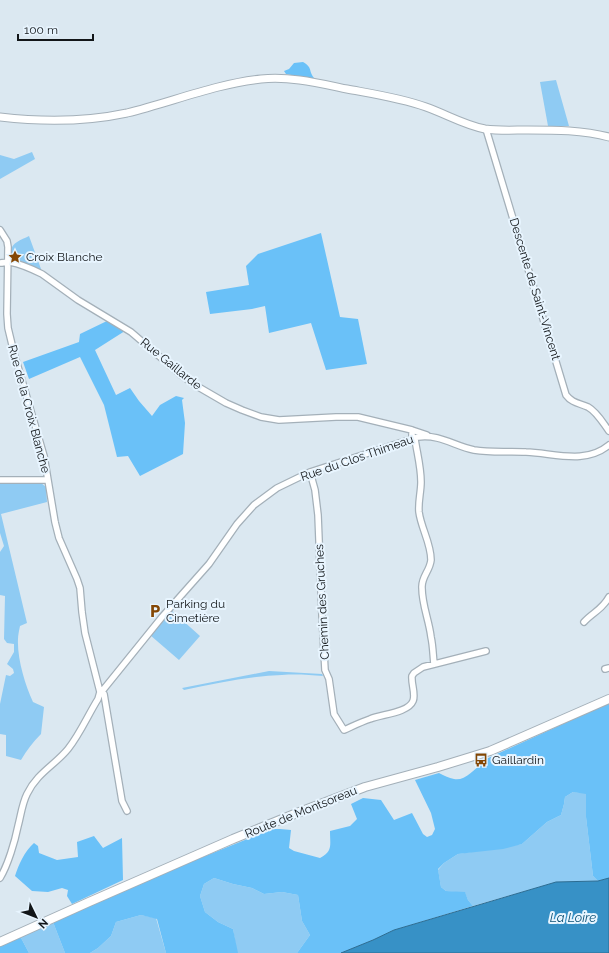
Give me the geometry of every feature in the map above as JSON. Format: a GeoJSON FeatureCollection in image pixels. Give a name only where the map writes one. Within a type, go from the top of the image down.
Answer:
{"type":"FeatureCollection","features":[{"type":"Feature","properties":{"kind":"main road","name":"Route de Montsoreau"},"geometry":{"type":"LineString","coordinates":[[0,942],[233,839],[297,813],[365,787],[490,751],[609,699]]}},
{"type":"Feature","properties":{"kind":"street"},"geometry":{"type":"LineString","coordinates":[[0,117],[41,121],[67,121],[106,117],[128,113],[208,89],[254,80],[279,78],[295,79],[401,99],[427,107],[468,124],[486,129],[559,130],[588,132],[609,137]]}},
{"type":"Feature","properties":{"kind":"street","name":"Descente de Saint-Vincent"},"geometry":{"type":"LineString","coordinates":[[486,129],[566,395],[570,400],[588,407],[596,413],[609,431]]}},
{"type":"Feature","properties":{"kind":"street","name":"Rue de la Croix Blanche"},"geometry":{"type":"LineString","coordinates":[[0,230],[7,241],[8,247],[8,328],[44,456],[59,538],[78,579],[85,633],[100,692],[104,694],[122,801],[127,811]]}},
{"type":"Feature","properties":{"kind":"street"},"geometry":{"type":"LineString","coordinates":[[0,263],[9,262]]}},
{"type":"Feature","properties":{"kind":"street","name":"Rue Gaillarde"},"geometry":{"type":"LineString","coordinates":[[9,262],[42,274],[78,300],[131,332],[195,385],[226,403],[242,410],[261,417],[279,420],[358,417],[412,430],[429,436]]}},
{"type":"Feature","properties":{"kind":"street"},"geometry":{"type":"LineString","coordinates":[[412,430],[412,436],[415,439],[421,471],[419,514],[430,554],[429,570],[423,579],[422,590],[432,636],[434,664],[486,651]]}},
{"type":"Feature","properties":{"kind":"street","name":"Rue du Clos Thimeau"},"geometry":{"type":"LineString","coordinates":[[0,878],[4,871],[15,838],[24,801],[33,783],[63,754],[98,699],[100,692],[162,617],[209,564],[237,524],[254,505],[277,488],[310,472],[414,438],[429,436],[474,450],[525,452],[560,456],[587,456],[599,452],[609,444]]}},
{"type":"Feature","properties":{"kind":"street","name":"Chemin des Gruches"},"geometry":{"type":"LineString","coordinates":[[310,472],[315,490],[318,515],[325,670],[329,680],[334,714],[344,730],[370,719],[390,714],[411,705],[414,698],[412,676],[423,667],[434,664]]}},
{"type":"Feature","properties":{"kind":"street"},"geometry":{"type":"LineString","coordinates":[[0,480],[48,480]]}},
{"type":"Feature","properties":{"kind":"street"},"geometry":{"type":"LineString","coordinates":[[584,622],[589,616],[601,609],[609,597]]}},
{"type":"Feature","properties":{"kind":"shaded area"},"geometry":{"type":"Polygon","coordinates":[[[303,62],[309,68],[314,78],[313,79],[286,74],[284,71],[289,69],[294,63],[303,62]]]}},
{"type":"Feature","properties":{"kind":"shaded area"},"geometry":{"type":"Polygon","coordinates":[[[556,80],[569,126],[548,126],[540,82],[556,80]]]}},
{"type":"Feature","properties":{"kind":"shaded area"},"geometry":{"type":"Polygon","coordinates":[[[32,152],[35,159],[0,179],[0,155],[14,159],[32,152]]]}},
{"type":"Feature","properties":{"kind":"shaded area"},"geometry":{"type":"Polygon","coordinates":[[[321,233],[340,317],[358,319],[367,364],[326,370],[311,323],[269,333],[265,306],[210,314],[206,292],[249,285],[246,266],[258,254],[321,233]]]}},
{"type":"Feature","properties":{"kind":"shaded area"},"geometry":{"type":"Polygon","coordinates":[[[29,236],[41,269],[39,271],[14,262],[11,258],[11,250],[14,244],[29,236]]]}},
{"type":"Feature","properties":{"kind":"shaded area"},"geometry":{"type":"Polygon","coordinates":[[[109,320],[128,329],[95,350],[116,395],[130,388],[152,416],[160,405],[176,396],[184,398],[182,400],[185,423],[183,454],[140,476],[128,456],[117,457],[104,405],[80,357],[29,379],[23,362],[79,342],[80,334],[109,320]]]}},
{"type":"Feature","properties":{"kind":"shaded area"},"geometry":{"type":"Polygon","coordinates":[[[0,482],[41,483],[46,487],[47,502],[1,514],[27,623],[20,626],[18,637],[20,663],[24,680],[33,702],[44,707],[41,734],[30,746],[21,760],[6,756],[6,735],[0,734],[0,704],[6,675],[10,676],[14,673],[13,669],[7,664],[14,652],[14,644],[7,643],[4,639],[5,596],[0,595],[0,552],[4,546],[0,533],[0,482]]]}},
{"type":"Feature","properties":{"kind":"shaded area"},"geometry":{"type":"Polygon","coordinates":[[[171,610],[200,636],[179,660],[150,635],[171,610]]]}},
{"type":"Feature","properties":{"kind":"shaded area"},"geometry":{"type":"Polygon","coordinates":[[[269,671],[322,674],[323,676],[298,675],[258,677],[233,680],[184,690],[182,688],[269,671]]]}},
{"type":"Feature","properties":{"kind":"shaded area"},"geometry":{"type":"Polygon","coordinates":[[[609,703],[609,878],[598,881],[593,876],[586,817],[586,794],[573,792],[565,797],[561,815],[547,822],[522,844],[503,849],[458,854],[438,869],[441,887],[446,891],[465,892],[468,900],[473,906],[394,930],[341,953],[297,953],[310,935],[302,921],[298,895],[282,892],[264,894],[252,888],[214,878],[204,884],[200,896],[205,912],[218,922],[233,929],[238,953],[166,953],[157,919],[141,915],[116,922],[111,936],[90,953],[65,953],[53,922],[193,861],[272,829],[291,830],[289,848],[294,851],[320,858],[329,850],[330,831],[350,826],[357,819],[351,804],[363,798],[381,800],[394,820],[412,813],[423,834],[427,837],[432,835],[435,829],[431,813],[415,780],[439,773],[454,779],[463,778],[471,773],[486,759],[609,703]]]}},
{"type":"Feature","properties":{"kind":"shaded area"},"geometry":{"type":"Polygon","coordinates":[[[573,792],[586,793],[586,817],[593,876],[598,881],[556,882],[473,906],[465,893],[446,891],[441,887],[438,870],[444,863],[458,854],[522,844],[547,822],[561,815],[565,797],[573,792]]]}},
{"type":"Feature","properties":{"kind":"shaded area"},"geometry":{"type":"Polygon","coordinates":[[[94,836],[103,848],[122,838],[123,880],[72,904],[67,896],[68,890],[62,888],[48,892],[32,891],[15,876],[22,858],[34,843],[38,846],[39,853],[57,860],[78,857],[77,842],[94,836]]]}},
{"type":"Feature","properties":{"kind":"shaded area"},"geometry":{"type":"Polygon","coordinates":[[[214,878],[252,888],[264,894],[282,892],[298,895],[302,921],[310,935],[297,953],[237,953],[233,929],[218,922],[205,912],[200,896],[204,884],[214,878]]]}},
{"type":"Feature","properties":{"kind":"shaded area"},"geometry":{"type":"Polygon","coordinates":[[[141,915],[156,918],[166,953],[90,953],[111,936],[116,922],[141,915]]]}},
{"type":"Feature","properties":{"kind":"shaded area"},"geometry":{"type":"Polygon","coordinates":[[[53,922],[65,953],[29,953],[20,936],[53,922]]]}},
{"type":"Feature","properties":{"kind":"shaded area"},"geometry":{"type":"Polygon","coordinates":[[[20,936],[29,953],[0,953],[0,945],[20,936]]]}},
{"type":"Feature","properties":{"kind":"water","name":"La Loire"},"geometry":{"type":"Polygon","coordinates":[[[609,878],[609,953],[341,953],[394,930],[556,882],[598,881],[609,878]]]}},
{"type":"Feature","properties":{"kind":"place","name":"Croix Blanche"},"geometry":{"type":"Point","coordinates":[15,257]}},
{"type":"Feature","properties":{"kind":"place","name":"Parking du Cimetière"},"geometry":{"type":"Point","coordinates":[155,611]}},
{"type":"Feature","properties":{"kind":"place","name":"Gaillardin"},"geometry":{"type":"Point","coordinates":[481,760]}}]}
